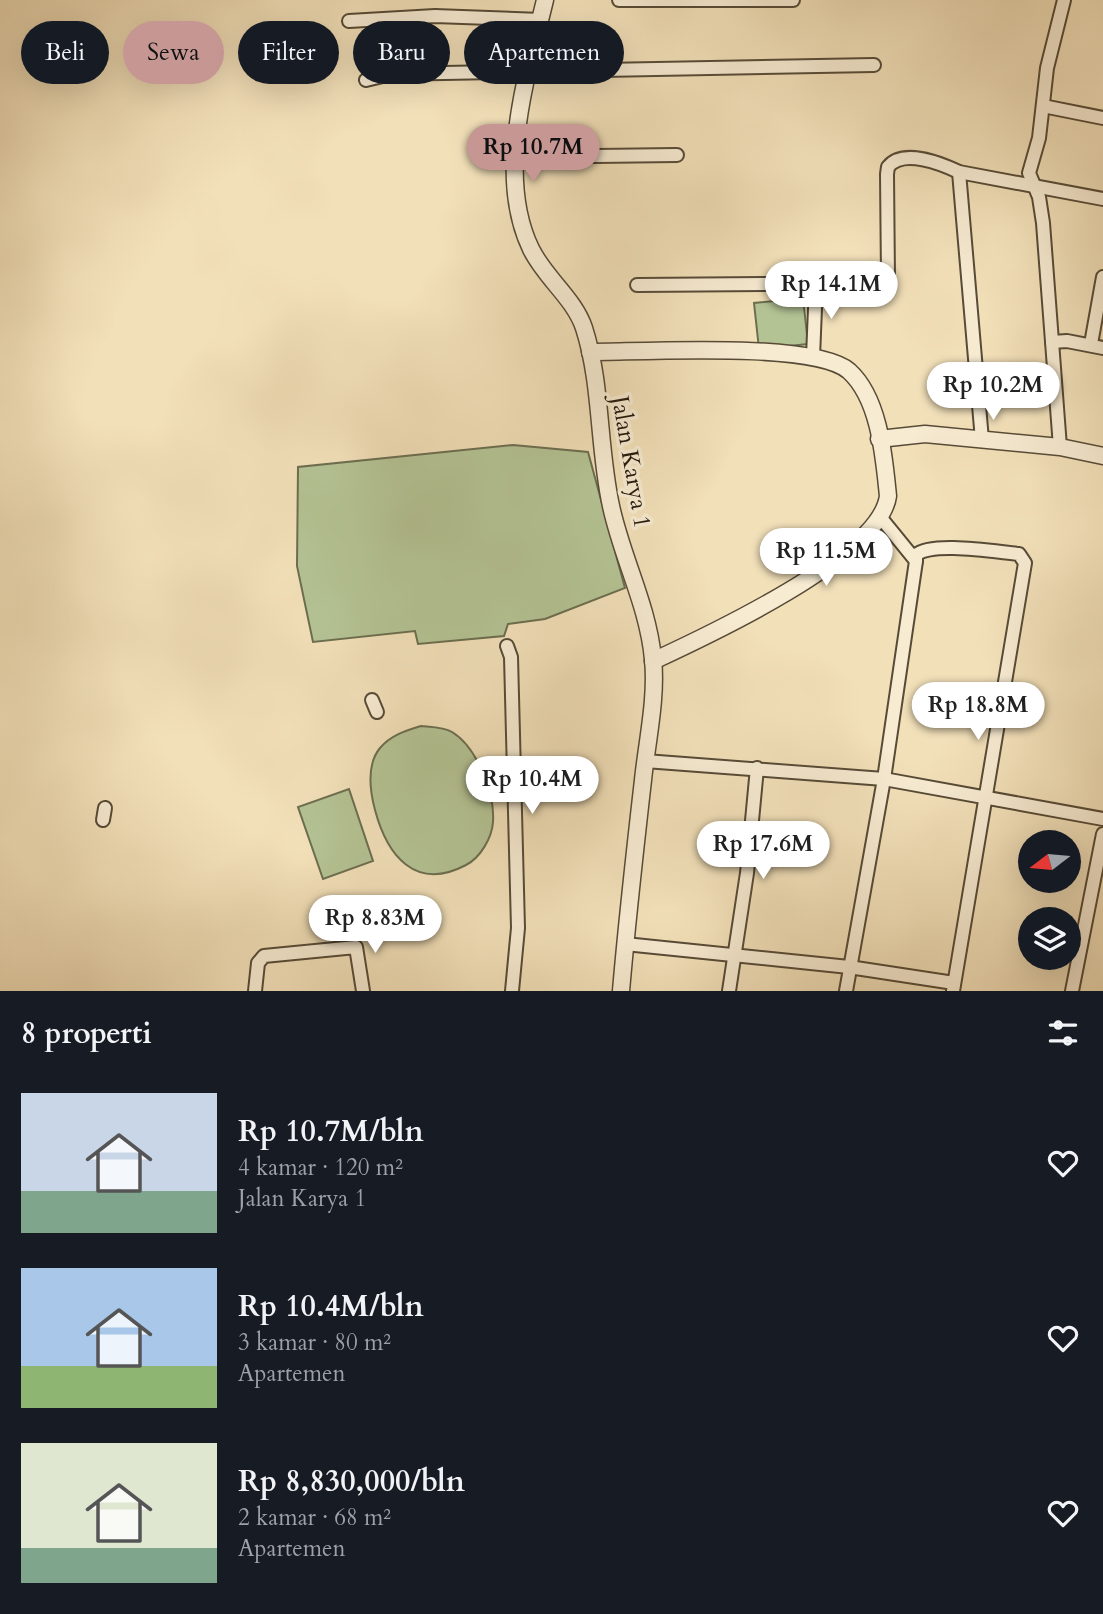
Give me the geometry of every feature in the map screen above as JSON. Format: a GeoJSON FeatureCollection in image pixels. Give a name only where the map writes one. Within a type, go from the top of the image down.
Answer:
{"type":"FeatureCollection","features":[{"type":"Feature","properties":{"kind":"street","name":"Jalan Karya 1"},"geometry":{"type":"LineString","coordinates":[[541,20],[545,0]]}},
{"type":"Feature","properties":{"kind":"street"},"geometry":{"type":"LineString","coordinates":[[619,0],[793,0]]}},
{"type":"Feature","properties":{"kind":"street"},"geometry":{"type":"LineString","coordinates":[[1060,447],[1043,223],[1039,197],[1029,173],[1043,106],[1047,68],[1064,0]]}},
{"type":"Feature","properties":{"kind":"street"},"geometry":{"type":"LineString","coordinates":[[349,22],[435,16],[541,20]]}},
{"type":"Feature","properties":{"kind":"street"},"geometry":{"type":"LineString","coordinates":[[624,70],[874,65]]}},
{"type":"Feature","properties":{"kind":"street","name":"Jalan Karya 1"},"geometry":{"type":"LineString","coordinates":[[527,84],[513,157],[514,184],[529,246],[543,272],[579,314],[590,352],[599,439],[610,505],[642,601],[653,661],[621,991]]}},
{"type":"Feature","properties":{"kind":"street"},"geometry":{"type":"LineString","coordinates":[[1043,106],[1103,118]]}},
{"type":"Feature","properties":{"kind":"street"},"geometry":{"type":"LineString","coordinates":[[513,157],[677,155]]}},
{"type":"Feature","properties":{"kind":"street"},"geometry":{"type":"LineString","coordinates":[[637,285],[874,285],[886,281],[887,174],[892,163],[920,159],[959,172],[1103,199]]}},
{"type":"Feature","properties":{"kind":"street"},"geometry":{"type":"LineString","coordinates":[[959,172],[982,440]]}},
{"type":"Feature","properties":{"kind":"street"},"geometry":{"type":"LineString","coordinates":[[1052,342],[1097,346],[1103,277]]}},
{"type":"Feature","properties":{"kind":"street"},"geometry":{"type":"LineString","coordinates":[[813,357],[816,284]]}},
{"type":"Feature","properties":{"kind":"street"},"geometry":{"type":"LineString","coordinates":[[590,352],[693,351],[813,357],[848,371],[870,405],[879,439],[888,496],[881,518],[872,530],[807,579],[745,616],[653,661]]}},
{"type":"Feature","properties":{"kind":"street"},"geometry":{"type":"LineString","coordinates":[[879,439],[925,434],[1060,447],[1103,456]]}},
{"type":"Feature","properties":{"kind":"street"},"geometry":{"type":"LineString","coordinates":[[881,518],[916,561]]}},
{"type":"Feature","properties":{"kind":"street"},"geometry":{"type":"LineString","coordinates":[[625,944],[849,967],[954,987],[1024,559],[1018,554],[945,548],[924,549],[916,555],[884,779],[849,967],[846,991]]}},
{"type":"Feature","properties":{"kind":"street"},"geometry":{"type":"LineString","coordinates":[[507,646],[511,657],[518,928],[512,991]]}},
{"type":"Feature","properties":{"kind":"street"},"geometry":{"type":"LineString","coordinates":[[645,761],[884,779],[1103,819]]}},
{"type":"Feature","properties":{"kind":"street"},"geometry":{"type":"LineString","coordinates":[[729,991],[747,873],[757,768]]}},
{"type":"Feature","properties":{"kind":"street"},"geometry":{"type":"LineString","coordinates":[[1075,990],[1103,834]]}},
{"type":"Feature","properties":{"kind":"street"},"geometry":{"type":"LineString","coordinates":[[255,991],[258,963],[264,956],[354,947],[358,948],[363,991]]}},
{"type":"Feature","properties":{"kind":"green space"},"geometry":{"type":"Polygon","coordinates":[[[803,298],[808,344],[759,349],[754,303],[803,298]]]}},
{"type":"Feature","properties":{"kind":"green space"},"geometry":{"type":"Polygon","coordinates":[[[513,445],[588,452],[625,588],[545,619],[508,624],[504,636],[418,644],[415,631],[313,642],[297,566],[298,467],[513,445]]]}},
{"type":"Feature","properties":{"kind":"green space"},"geometry":{"type":"Polygon","coordinates":[[[421,726],[445,729],[461,739],[483,772],[491,798],[493,822],[484,847],[471,862],[448,872],[432,874],[418,871],[396,854],[380,826],[372,795],[371,770],[380,748],[394,737],[421,726]]]}},
{"type":"Feature","properties":{"kind":"green space"},"geometry":{"type":"Polygon","coordinates":[[[349,789],[373,861],[323,879],[298,807],[349,789]]]}}]}
